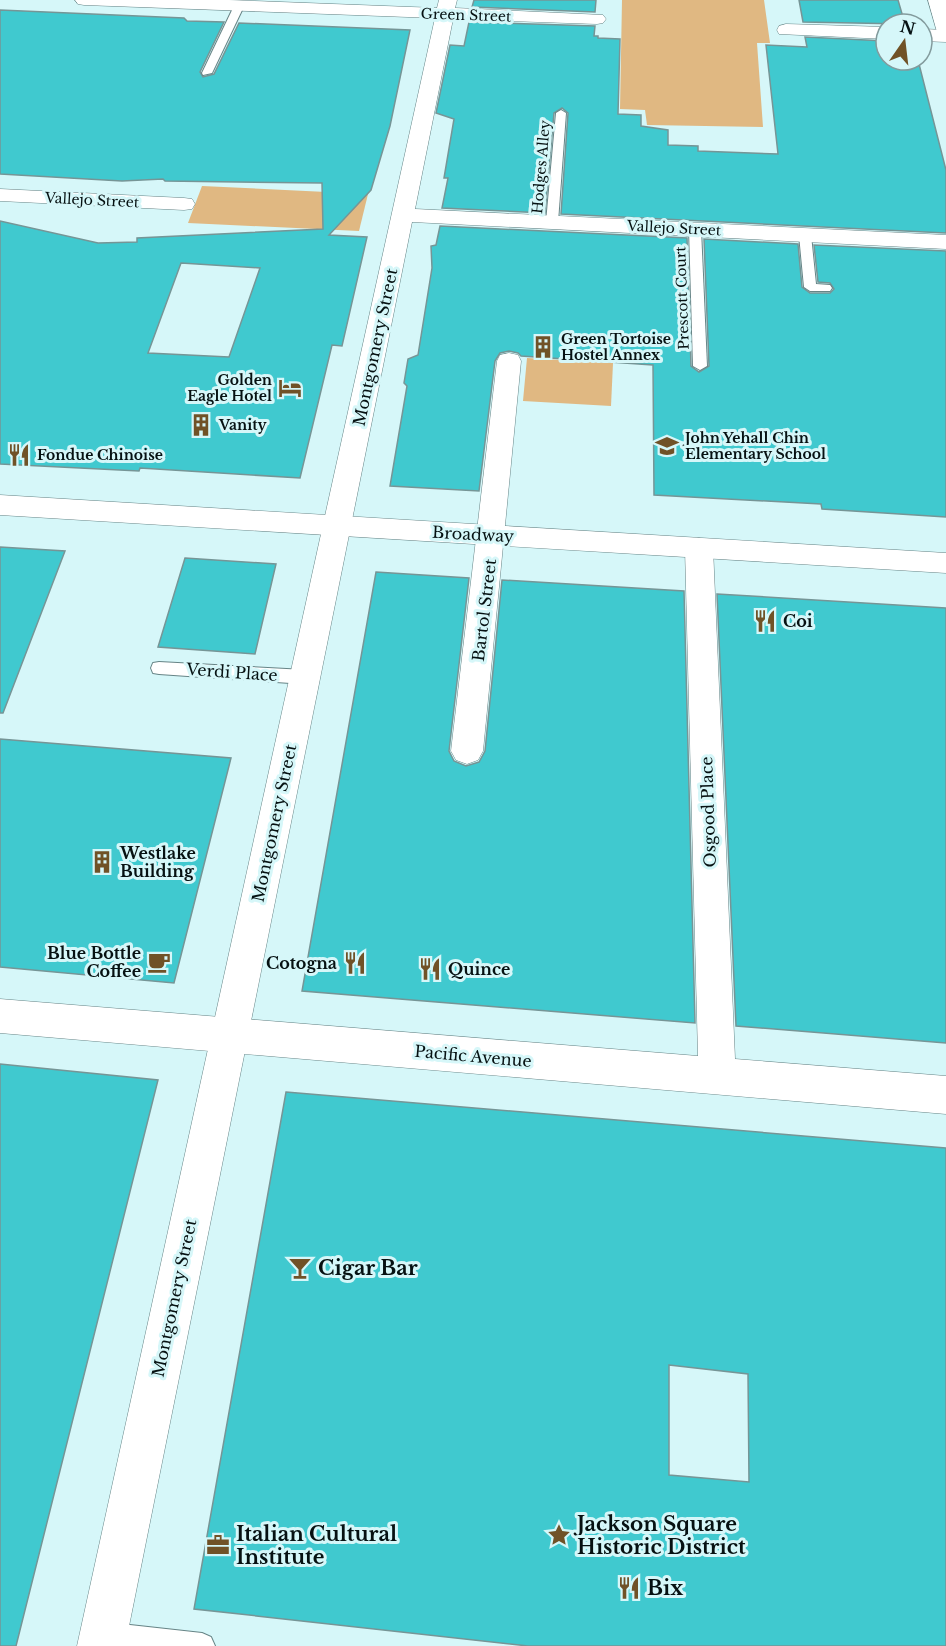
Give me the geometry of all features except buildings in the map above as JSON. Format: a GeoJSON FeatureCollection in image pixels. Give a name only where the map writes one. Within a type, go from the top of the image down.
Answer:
{"type":"FeatureCollection","features":[{"type":"Feature","properties":{"kind":"street","name":"Green Street"},"geometry":{"type":"LineString","coordinates":[[84,0],[205,2],[239,6],[447,7],[597,19]]}},
{"type":"Feature","properties":{"kind":"street"},"geometry":{"type":"LineString","coordinates":[[937,0],[946,34]]}},
{"type":"Feature","properties":{"kind":"street","name":"Montgomery Street"},"geometry":{"type":"LineString","coordinates":[[102,1640],[447,7]]}},
{"type":"Feature","properties":{"kind":"street"},"geometry":{"type":"LineString","coordinates":[[786,30],[874,33]]}},
{"type":"Feature","properties":{"kind":"street","name":"Vallejo Street"},"geometry":{"type":"LineString","coordinates":[[0,195],[184,204]]}},
{"type":"Feature","properties":{"kind":"street","name":"Vallejo Street"},"geometry":{"type":"LineString","coordinates":[[403,215],[946,242]]}},
{"type":"Feature","properties":{"kind":"street","name":"Bartol Street"},"geometry":{"type":"LineString","coordinates":[[467,752],[509,361]]}},
{"type":"Feature","properties":{"kind":"street","name":"Broadway"},"geometry":{"type":"LineString","coordinates":[[0,505],[946,563]]}},
{"type":"Feature","properties":{"kind":"street","name":"Osgood Place"},"geometry":{"type":"LineString","coordinates":[[699,548],[717,1076]]}},
{"type":"Feature","properties":{"kind":"street","name":"Pacific Avenue"},"geometry":{"type":"LineString","coordinates":[[0,1016],[946,1095]]}},
{"type":"Feature","properties":{"kind":"lane"},"geometry":{"type":"LineString","coordinates":[[207,73],[239,6]]}},
{"type":"Feature","properties":{"kind":"lane","name":"Hodges Alley"},"geometry":{"type":"LineString","coordinates":[[552,222],[561,114]]}},
{"type":"Feature","properties":{"kind":"lane","name":"Prescott Court"},"geometry":{"type":"LineString","coordinates":[[695,229],[700,366]]}},
{"type":"Feature","properties":{"kind":"lane"},"geometry":{"type":"LineString","coordinates":[[805,235],[810,287],[826,288]]}},
{"type":"Feature","properties":{"kind":"lane","name":"Verdi Place"},"geometry":{"type":"LineString","coordinates":[[159,668],[305,677]]}},
{"type":"Feature","properties":{"kind":"lane"},"geometry":{"type":"LineString","coordinates":[[102,1640],[202,1646]]}},
{"type":"Feature","properties":{"kind":"shaded area"},"geometry":{"type":"Polygon","coordinates":[[[622,0],[764,0],[770,43],[757,43],[763,127],[647,125],[645,110],[620,109],[622,0]]]}},
{"type":"Feature","properties":{"kind":"shaded area"},"geometry":{"type":"Polygon","coordinates":[[[202,186],[368,194],[359,231],[188,223],[202,186]]]}},
{"type":"Feature","properties":{"kind":"shaded area"},"geometry":{"type":"Polygon","coordinates":[[[527,358],[613,363],[611,406],[523,401],[527,358]]]}},
{"type":"Feature","properties":{"kind":"place","name":"Green Tortoise Hostel Annex"},"geometry":{"type":"Point","coordinates":[543,347]}},
{"type":"Feature","properties":{"kind":"place","name":"Golden Eagle Hotel"},"geometry":{"type":"Point","coordinates":[290,388]}},
{"type":"Feature","properties":{"kind":"place","name":"Vanity"},"geometry":{"type":"Point","coordinates":[201,425]}},
{"type":"Feature","properties":{"kind":"place","name":"John Yehall Chin Elementary School"},"geometry":{"type":"Point","coordinates":[667,446]}},
{"type":"Feature","properties":{"kind":"place","name":"Fondue Chinoise"},"geometry":{"type":"Point","coordinates":[19,455]}},
{"type":"Feature","properties":{"kind":"place","name":"Coi"},"geometry":{"type":"Point","coordinates":[765,621]}},
{"type":"Feature","properties":{"kind":"place","name":"Westlake Building"},"geometry":{"type":"Point","coordinates":[102,862]}},
{"type":"Feature","properties":{"kind":"place","name":"Blue Bottle Coffee"},"geometry":{"type":"Point","coordinates":[159,962]}},
{"type":"Feature","properties":{"kind":"place","name":"Cotogna"},"geometry":{"type":"Point","coordinates":[355,963]}},
{"type":"Feature","properties":{"kind":"place","name":"Quince"},"geometry":{"type":"Point","coordinates":[430,969]}},
{"type":"Feature","properties":{"kind":"place","name":"Cigar Bar"},"geometry":{"type":"Point","coordinates":[300,1268]}},
{"type":"Feature","properties":{"kind":"place","name":"Jackson Square Historic District"},"geometry":{"type":"Point","coordinates":[559,1535]}},
{"type":"Feature","properties":{"kind":"place","name":"Italian Cultural Institute"},"geometry":{"type":"Point","coordinates":[218,1545]}},
{"type":"Feature","properties":{"kind":"place","name":"Bix"},"geometry":{"type":"Point","coordinates":[629,1588]}}]}
